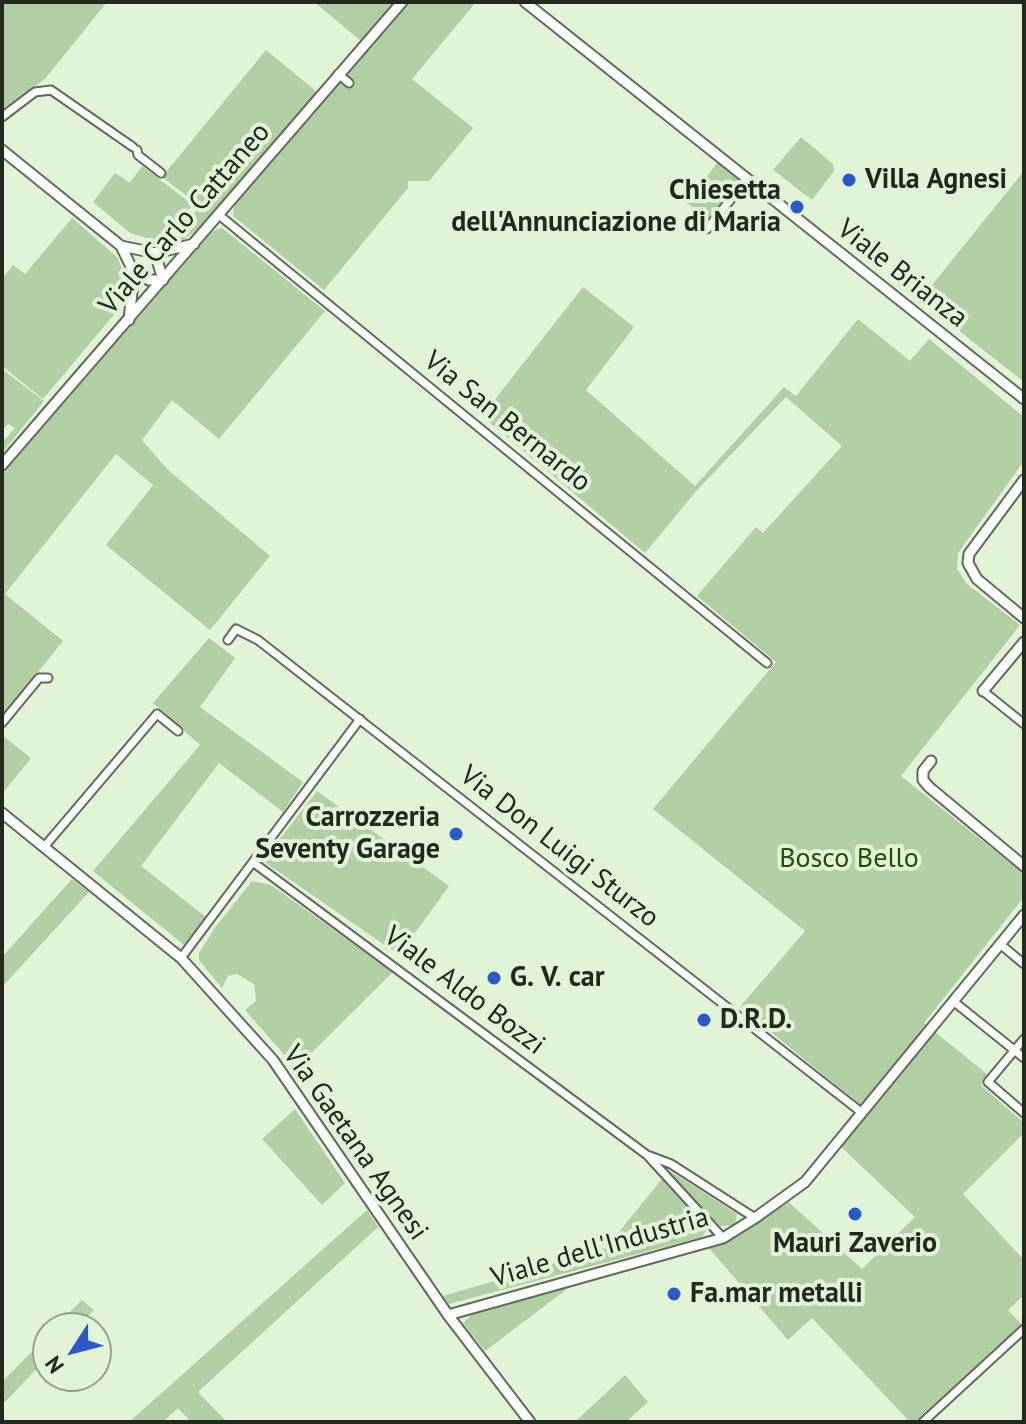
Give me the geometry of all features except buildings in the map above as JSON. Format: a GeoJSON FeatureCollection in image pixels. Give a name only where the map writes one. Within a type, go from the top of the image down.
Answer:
{"type":"FeatureCollection","features":[{"type":"Feature","properties":{"kind":"street","name":"Viale Carlo Cattaneo"},"geometry":{"type":"LineString","coordinates":[[2,465],[402,2]]}},
{"type":"Feature","properties":{"kind":"street"},"geometry":{"type":"LineString","coordinates":[[525,2],[750,181],[707,229]]}},
{"type":"Feature","properties":{"kind":"street"},"geometry":{"type":"LineString","coordinates":[[338,74],[349,83]]}},
{"type":"Feature","properties":{"kind":"street"},"geometry":{"type":"LineString","coordinates":[[2,117],[35,92],[51,90],[135,149],[161,173]]}},
{"type":"Feature","properties":{"kind":"street"},"geometry":{"type":"LineString","coordinates":[[2,150],[121,246],[134,273],[129,320]]}},
{"type":"Feature","properties":{"kind":"street","name":"Viale Brianza"},"geometry":{"type":"LineString","coordinates":[[750,181],[1024,399]]}},
{"type":"Feature","properties":{"kind":"street","name":"Via San Bernardo"},"geometry":{"type":"LineString","coordinates":[[219,215],[767,663]]}},
{"type":"Feature","properties":{"kind":"street"},"geometry":{"type":"LineString","coordinates":[[121,246],[155,253],[194,244]]}},
{"type":"Feature","properties":{"kind":"street"},"geometry":{"type":"LineString","coordinates":[[134,273],[149,280],[163,280],[155,253]]}},
{"type":"Feature","properties":{"kind":"street"},"geometry":{"type":"LineString","coordinates":[[1024,480],[969,554],[968,563],[977,579],[1024,618]]}},
{"type":"Feature","properties":{"kind":"street","name":"Via Don Luigi Sturzo"},"geometry":{"type":"LineString","coordinates":[[228,640],[236,629],[258,640],[861,1112]]}},
{"type":"Feature","properties":{"kind":"street"},"geometry":{"type":"LineString","coordinates":[[1024,642],[983,691],[1024,724]]}},
{"type":"Feature","properties":{"kind":"street"},"geometry":{"type":"LineString","coordinates":[[2,723],[39,678],[48,678]]}},
{"type":"Feature","properties":{"kind":"street"},"geometry":{"type":"LineString","coordinates":[[44,847],[157,714],[178,731]]}},
{"type":"Feature","properties":{"kind":"street"},"geometry":{"type":"LineString","coordinates":[[181,958],[360,719]]}},
{"type":"Feature","properties":{"kind":"street"},"geometry":{"type":"LineString","coordinates":[[931,761],[923,771],[923,780],[929,787],[1024,866]]}},
{"type":"Feature","properties":{"kind":"street","name":"Via Gaetana Agnesi"},"geometry":{"type":"LineString","coordinates":[[2,813],[181,958],[289,1078],[448,1315],[530,1422]]}},
{"type":"Feature","properties":{"kind":"street","name":"Viale Aldo Bozzi"},"geometry":{"type":"LineString","coordinates":[[254,863],[647,1155],[723,1238]]}},
{"type":"Feature","properties":{"kind":"street","name":"Viale dell'Industria"},"geometry":{"type":"LineString","coordinates":[[448,1315],[723,1238],[755,1218],[805,1182],[1024,915]]}},
{"type":"Feature","properties":{"kind":"street"},"geometry":{"type":"LineString","coordinates":[[1000,944],[1024,964]]}},
{"type":"Feature","properties":{"kind":"street"},"geometry":{"type":"LineString","coordinates":[[953,1001],[1024,1058]]}},
{"type":"Feature","properties":{"kind":"street"},"geometry":{"type":"LineString","coordinates":[[1024,1039],[988,1082],[1024,1113]]}},
{"type":"Feature","properties":{"kind":"street","name":"Viale Aldo Bozzi"},"geometry":{"type":"LineString","coordinates":[[647,1155],[671,1164],[755,1218]]}},
{"type":"Feature","properties":{"kind":"street"},"geometry":{"type":"LineString","coordinates":[[923,1422],[1024,1329]]}},
{"type":"Feature","properties":{"kind":"green space"},"geometry":{"type":"Polygon","coordinates":[[[2,2],[107,2],[45,79],[2,110],[2,2]]]}},
{"type":"Feature","properties":{"kind":"green space"},"geometry":{"type":"Polygon","coordinates":[[[314,2],[396,2],[361,41],[314,2]]]}},
{"type":"Feature","properties":{"kind":"green space"},"geometry":{"type":"Polygon","coordinates":[[[408,2],[476,2],[412,79],[473,128],[429,181],[408,181],[408,188],[324,290],[233,216],[234,205],[339,80],[347,85],[344,74],[408,2]]]}},
{"type":"Feature","properties":{"kind":"green space"},"geometry":{"type":"Polygon","coordinates":[[[266,50],[317,92],[202,227],[180,242],[158,248],[171,241],[200,206],[162,177],[266,50]]]}},
{"type":"Feature","properties":{"kind":"green space"},"geometry":{"type":"Polygon","coordinates":[[[801,137],[833,164],[834,171],[812,200],[773,170],[801,137]]]}},
{"type":"Feature","properties":{"kind":"green space"},"geometry":{"type":"Polygon","coordinates":[[[718,162],[741,181],[710,221],[687,203],[718,162]]]}},
{"type":"Feature","properties":{"kind":"green space"},"geometry":{"type":"Polygon","coordinates":[[[142,166],[193,205],[166,237],[157,241],[130,233],[93,202],[115,173],[130,183],[142,166]]]}},
{"type":"Feature","properties":{"kind":"green space"},"geometry":{"type":"Polygon","coordinates":[[[1024,172],[1024,382],[920,300],[1024,172]]]}},
{"type":"Feature","properties":{"kind":"green space"},"geometry":{"type":"Polygon","coordinates":[[[72,218],[117,257],[123,271],[124,292],[117,311],[43,399],[2,366],[2,279],[13,265],[25,274],[72,218]]]}},
{"type":"Feature","properties":{"kind":"green space"},"geometry":{"type":"Polygon","coordinates":[[[222,228],[325,311],[219,439],[172,400],[142,440],[167,469],[270,556],[210,630],[106,545],[153,485],[116,454],[5,594],[63,641],[2,717],[2,474],[213,231],[222,228]]]}},
{"type":"Feature","properties":{"kind":"green space","name":"Bosco Bello"},"geometry":{"type":"Polygon","coordinates":[[[583,287],[634,327],[586,390],[695,486],[784,387],[796,396],[858,319],[910,361],[929,339],[1024,417],[1024,461],[958,553],[957,569],[967,584],[1020,625],[901,776],[1024,874],[1024,897],[924,1023],[988,1075],[981,1085],[1024,1123],[1024,1133],[963,1194],[1024,1260],[1024,1295],[1008,1310],[1022,1325],[915,1422],[910,1422],[812,1318],[788,1340],[708,1247],[733,1238],[789,1202],[862,1269],[915,1217],[841,1147],[868,1111],[740,1007],[805,931],[653,809],[776,662],[697,596],[756,527],[763,533],[842,446],[786,397],[698,489],[645,553],[482,416],[583,287]]]}},
{"type":"Feature","properties":{"kind":"green space"},"geometry":{"type":"Polygon","coordinates":[[[2,369],[44,401],[2,453],[2,443],[15,428],[8,424],[2,431],[2,369]]]}},
{"type":"Feature","properties":{"kind":"green space"},"geometry":{"type":"Polygon","coordinates":[[[209,638],[235,658],[200,707],[303,782],[283,812],[219,763],[141,866],[206,917],[184,945],[93,871],[200,745],[153,703],[209,638]]]}},
{"type":"Feature","properties":{"kind":"green space"},"geometry":{"type":"Polygon","coordinates":[[[2,735],[31,758],[2,794],[2,735]]]}},
{"type":"Feature","properties":{"kind":"green space"},"geometry":{"type":"Polygon","coordinates":[[[317,791],[449,886],[399,955],[263,861],[317,791]]]}},
{"type":"Feature","properties":{"kind":"green space"},"geometry":{"type":"Polygon","coordinates":[[[72,879],[89,892],[2,987],[2,957],[72,879]]]}},
{"type":"Feature","properties":{"kind":"green space"},"geometry":{"type":"Polygon","coordinates":[[[252,881],[271,885],[393,972],[296,1068],[245,1010],[256,1001],[254,984],[237,974],[228,976],[222,988],[199,960],[199,953],[214,929],[252,881]]]}},
{"type":"Feature","properties":{"kind":"green space"},"geometry":{"type":"Polygon","coordinates":[[[295,1109],[345,1183],[322,1205],[262,1139],[295,1109]]]}},
{"type":"Feature","properties":{"kind":"green space"},"geometry":{"type":"Polygon","coordinates":[[[670,1171],[737,1214],[735,1225],[720,1226],[670,1179],[670,1171]]]}},
{"type":"Feature","properties":{"kind":"green space"},"geometry":{"type":"Polygon","coordinates":[[[662,1179],[703,1222],[707,1229],[702,1237],[449,1304],[443,1296],[606,1248],[662,1179]]]}},
{"type":"Feature","properties":{"kind":"green space"},"geometry":{"type":"Polygon","coordinates":[[[367,1210],[378,1227],[198,1392],[227,1422],[191,1422],[178,1408],[163,1422],[129,1422],[367,1210]]]}},
{"type":"Feature","properties":{"kind":"green space"},"geometry":{"type":"Polygon","coordinates":[[[571,1286],[485,1351],[463,1323],[474,1313],[571,1286]]]}},
{"type":"Feature","properties":{"kind":"green space"},"geometry":{"type":"Polygon","coordinates":[[[82,1300],[94,1310],[92,1312],[70,1312],[82,1300]]]}},
{"type":"Feature","properties":{"kind":"green space"},"geometry":{"type":"Polygon","coordinates":[[[32,1351],[32,1374],[2,1405],[2,1382],[32,1351]]]}},
{"type":"Feature","properties":{"kind":"green space"},"geometry":{"type":"Polygon","coordinates":[[[625,1375],[648,1402],[626,1422],[575,1422],[625,1375]]]}},
{"type":"Feature","properties":{"kind":"place","name":"Villa Agnesi"},"geometry":{"type":"Point","coordinates":[849,180]}},
{"type":"Feature","properties":{"kind":"place","name":"Chiesetta dell'Annunciazione di Maria"},"geometry":{"type":"Point","coordinates":[797,207]}},
{"type":"Feature","properties":{"kind":"place","name":"Carrozzeria Seventy Garage"},"geometry":{"type":"Point","coordinates":[456,834]}},
{"type":"Feature","properties":{"kind":"place","name":"G. V. car"},"geometry":{"type":"Point","coordinates":[494,978]}},
{"type":"Feature","properties":{"kind":"place","name":"D.R.D."},"geometry":{"type":"Point","coordinates":[704,1020]}},
{"type":"Feature","properties":{"kind":"place","name":"Mauri Zaverio"},"geometry":{"type":"Point","coordinates":[855,1214]}},
{"type":"Feature","properties":{"kind":"place","name":"Fa.mar metalli"},"geometry":{"type":"Point","coordinates":[674,1294]}}]}
